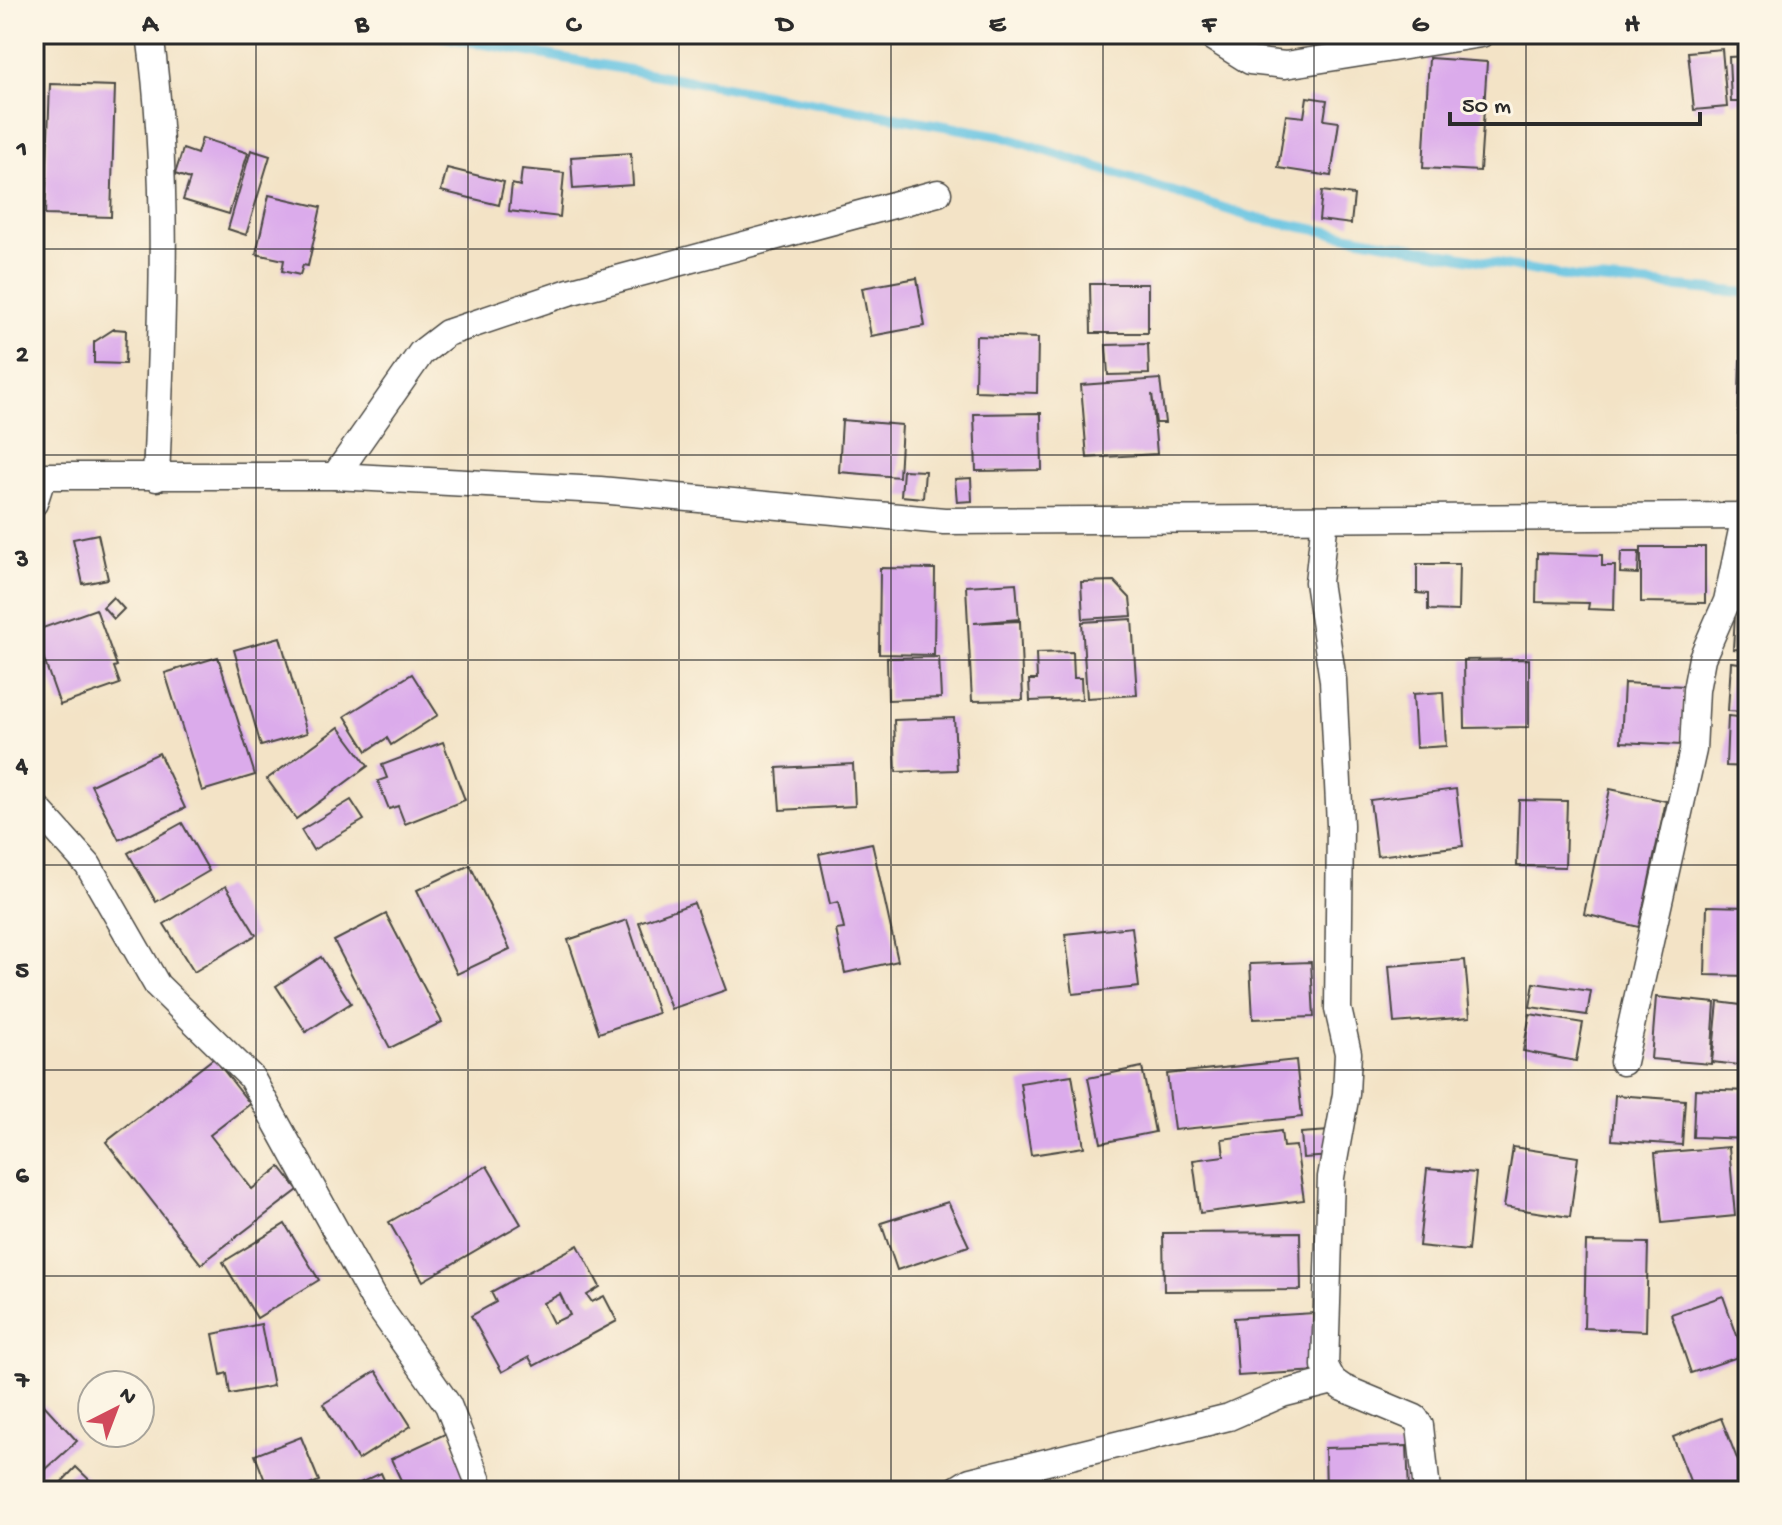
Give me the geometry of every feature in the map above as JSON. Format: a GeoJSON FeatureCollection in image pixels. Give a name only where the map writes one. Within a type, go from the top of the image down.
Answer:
{"type":"FeatureCollection","features":[{"type":"Feature","properties":{"kind":"street"},"geometry":{"type":"LineString","coordinates":[[150,34],[165,239],[156,478]]}},
{"type":"Feature","properties":{"kind":"street"},"geometry":{"type":"LineString","coordinates":[[1207,34],[1250,61],[1285,65],[1481,34]]}},
{"type":"Feature","properties":{"kind":"street"},"geometry":{"type":"LineString","coordinates":[[335,476],[421,353],[447,333],[569,292],[938,193]]}},
{"type":"Feature","properties":{"kind":"street"},"geometry":{"type":"LineString","coordinates":[[37,486],[156,478],[335,476],[600,490],[944,521],[1747,516],[1727,601],[1702,658],[1696,690],[1693,750],[1623,1062]]}},
{"type":"Feature","properties":{"kind":"street"},"geometry":{"type":"LineString","coordinates":[[1325,519],[1318,582],[1333,680],[1340,825],[1338,1009],[1348,1053],[1346,1094],[1331,1177],[1326,1254],[1325,1366],[1333,1381],[1355,1394],[1415,1418],[1420,1426],[1427,1491]]}},
{"type":"Feature","properties":{"kind":"street"},"geometry":{"type":"LineString","coordinates":[[34,805],[88,865],[157,985],[251,1077],[374,1300],[448,1405],[482,1491]]}},
{"type":"Feature","properties":{"kind":"street"},"geometry":{"type":"LineString","coordinates":[[954,1491],[970,1481],[1229,1417],[1282,1394],[1333,1381]]}},
{"type":"Feature","properties":{"kind":"building"},"geometry":{"type":"Polygon","coordinates":[[[1722,49],[1727,107],[1694,110],[1688,52],[1722,49]]]}},
{"type":"Feature","properties":{"kind":"building"},"geometry":{"type":"Polygon","coordinates":[[[1748,56],[1748,102],[1731,102],[1729,57],[1748,56]]]}},
{"type":"Feature","properties":{"kind":"building"},"geometry":{"type":"Polygon","coordinates":[[[1429,58],[1487,62],[1480,171],[1423,168],[1429,58]]]}},
{"type":"Feature","properties":{"kind":"building"},"geometry":{"type":"Polygon","coordinates":[[[50,84],[115,86],[111,217],[45,215],[50,84]]]}},
{"type":"Feature","properties":{"kind":"building"},"geometry":{"type":"Polygon","coordinates":[[[1307,97],[1327,100],[1324,120],[1339,122],[1331,176],[1278,168],[1286,115],[1304,117],[1307,97]]]}},
{"type":"Feature","properties":{"kind":"building"},"geometry":{"type":"Polygon","coordinates":[[[202,138],[248,153],[229,214],[183,200],[190,179],[175,174],[183,149],[197,154],[202,138]]]}},
{"type":"Feature","properties":{"kind":"building"},"geometry":{"type":"Polygon","coordinates":[[[251,150],[270,156],[246,235],[228,229],[251,150]]]}},
{"type":"Feature","properties":{"kind":"building"},"geometry":{"type":"Polygon","coordinates":[[[631,153],[633,185],[573,189],[571,157],[631,153]]]}},
{"type":"Feature","properties":{"kind":"building"},"geometry":{"type":"Polygon","coordinates":[[[447,168],[504,182],[499,205],[441,191],[447,168]]]}},
{"type":"Feature","properties":{"kind":"building"},"geometry":{"type":"Polygon","coordinates":[[[522,169],[564,173],[560,217],[509,211],[512,184],[520,186],[522,169]]]}},
{"type":"Feature","properties":{"kind":"building"},"geometry":{"type":"Polygon","coordinates":[[[1322,191],[1354,195],[1351,224],[1319,220],[1322,191]]]}},
{"type":"Feature","properties":{"kind":"building"},"geometry":{"type":"Polygon","coordinates":[[[269,195],[321,207],[308,266],[303,265],[300,275],[282,271],[284,260],[256,254],[269,195]]]}},
{"type":"Feature","properties":{"kind":"building"},"geometry":{"type":"Polygon","coordinates":[[[917,278],[925,326],[871,336],[862,288],[917,278]]]}},
{"type":"Feature","properties":{"kind":"building"},"geometry":{"type":"Polygon","coordinates":[[[1090,284],[1148,284],[1148,333],[1091,333],[1090,284]]]}},
{"type":"Feature","properties":{"kind":"building"},"geometry":{"type":"Polygon","coordinates":[[[114,329],[126,330],[125,364],[94,363],[94,342],[114,329]]]}},
{"type":"Feature","properties":{"kind":"building"},"geometry":{"type":"Polygon","coordinates":[[[976,336],[1038,338],[1037,393],[975,391],[976,336]]]}},
{"type":"Feature","properties":{"kind":"building"},"geometry":{"type":"Polygon","coordinates":[[[1148,344],[1149,374],[1108,375],[1106,345],[1148,344]]]}},
{"type":"Feature","properties":{"kind":"building"},"geometry":{"type":"Polygon","coordinates":[[[1740,360],[1748,360],[1748,433],[1738,433],[1740,360]]]}},
{"type":"Feature","properties":{"kind":"building"},"geometry":{"type":"Polygon","coordinates":[[[1160,379],[1165,423],[1156,423],[1152,394],[1157,454],[1087,458],[1081,385],[1160,379]]]}},
{"type":"Feature","properties":{"kind":"building"},"geometry":{"type":"Polygon","coordinates":[[[1041,413],[1042,470],[976,471],[974,414],[1041,413]]]}},
{"type":"Feature","properties":{"kind":"building"},"geometry":{"type":"Polygon","coordinates":[[[842,420],[902,425],[899,477],[839,472],[842,420]]]}},
{"type":"Feature","properties":{"kind":"building"},"geometry":{"type":"Polygon","coordinates":[[[903,470],[925,471],[923,498],[901,496],[903,470]]]}},
{"type":"Feature","properties":{"kind":"building"},"geometry":{"type":"Polygon","coordinates":[[[971,478],[972,501],[957,502],[955,479],[971,478]]]}},
{"type":"Feature","properties":{"kind":"building"},"geometry":{"type":"Polygon","coordinates":[[[98,534],[108,579],[83,584],[73,539],[98,534]]]}},
{"type":"Feature","properties":{"kind":"building"},"geometry":{"type":"Polygon","coordinates":[[[1641,547],[1705,547],[1705,603],[1641,602],[1641,547]]]}},
{"type":"Feature","properties":{"kind":"building"},"geometry":{"type":"Polygon","coordinates":[[[1621,552],[1639,552],[1638,574],[1620,573],[1621,552]]]}},
{"type":"Feature","properties":{"kind":"building"},"geometry":{"type":"Polygon","coordinates":[[[1537,553],[1602,555],[1602,566],[1615,566],[1614,610],[1588,609],[1589,603],[1536,602],[1537,553]]]}},
{"type":"Feature","properties":{"kind":"building"},"geometry":{"type":"Polygon","coordinates":[[[1417,564],[1459,564],[1458,611],[1428,610],[1428,594],[1417,593],[1417,564]]]}},
{"type":"Feature","properties":{"kind":"building"},"geometry":{"type":"Polygon","coordinates":[[[880,568],[935,569],[934,655],[879,654],[880,568]]]}},
{"type":"Feature","properties":{"kind":"building"},"geometry":{"type":"Polygon","coordinates":[[[1114,581],[1130,598],[1132,616],[1083,619],[1081,582],[1114,581]]]}},
{"type":"Feature","properties":{"kind":"building"},"geometry":{"type":"Polygon","coordinates":[[[1016,583],[1019,619],[974,623],[1020,621],[1023,700],[972,701],[966,586],[1016,583]]]}},
{"type":"Feature","properties":{"kind":"building"},"geometry":{"type":"Polygon","coordinates":[[[113,597],[124,609],[114,619],[103,607],[113,597]]]}},
{"type":"Feature","properties":{"kind":"building"},"geometry":{"type":"Polygon","coordinates":[[[1736,599],[1748,600],[1748,650],[1733,649],[1736,599]]]}},
{"type":"Feature","properties":{"kind":"building"},"geometry":{"type":"Polygon","coordinates":[[[96,609],[117,666],[114,667],[120,684],[60,705],[34,631],[96,609]]]}},
{"type":"Feature","properties":{"kind":"building"},"geometry":{"type":"Polygon","coordinates":[[[1132,619],[1137,695],[1087,698],[1082,622],[1132,619]]]}},
{"type":"Feature","properties":{"kind":"building"},"geometry":{"type":"Polygon","coordinates":[[[280,637],[307,733],[261,746],[234,650],[280,637]]]}},
{"type":"Feature","properties":{"kind":"building"},"geometry":{"type":"Polygon","coordinates":[[[1073,652],[1074,678],[1081,678],[1082,699],[1030,701],[1029,680],[1037,680],[1036,653],[1073,652]]]}},
{"type":"Feature","properties":{"kind":"building"},"geometry":{"type":"Polygon","coordinates":[[[218,657],[255,775],[202,791],[165,673],[218,657]]]}},
{"type":"Feature","properties":{"kind":"building"},"geometry":{"type":"Polygon","coordinates":[[[939,657],[941,698],[888,700],[887,658],[939,657]]]}},
{"type":"Feature","properties":{"kind":"building"},"geometry":{"type":"Polygon","coordinates":[[[1529,659],[1529,727],[1465,728],[1464,660],[1529,659]]]}},
{"type":"Feature","properties":{"kind":"building"},"geometry":{"type":"Polygon","coordinates":[[[1731,662],[1748,664],[1748,712],[1728,711],[1731,662]]]}},
{"type":"Feature","properties":{"kind":"building"},"geometry":{"type":"Polygon","coordinates":[[[412,674],[438,715],[391,745],[387,738],[367,751],[345,716],[412,674]]]}},
{"type":"Feature","properties":{"kind":"building"},"geometry":{"type":"Polygon","coordinates":[[[1624,683],[1684,686],[1681,745],[1621,742],[1624,683]]]}},
{"type":"Feature","properties":{"kind":"building"},"geometry":{"type":"Polygon","coordinates":[[[1443,692],[1446,746],[1416,748],[1413,694],[1443,692]]]}},
{"type":"Feature","properties":{"kind":"building"},"geometry":{"type":"Polygon","coordinates":[[[1728,716],[1748,718],[1748,767],[1726,766],[1728,716]]]}},
{"type":"Feature","properties":{"kind":"building"},"geometry":{"type":"Polygon","coordinates":[[[954,718],[957,770],[896,772],[894,720],[954,718]]]}},
{"type":"Feature","properties":{"kind":"building"},"geometry":{"type":"Polygon","coordinates":[[[339,727],[368,766],[296,819],[267,779],[339,727]]]}},
{"type":"Feature","properties":{"kind":"building"},"geometry":{"type":"Polygon","coordinates":[[[443,742],[465,800],[405,824],[398,806],[389,809],[378,781],[387,778],[382,765],[443,742]]]}},
{"type":"Feature","properties":{"kind":"building"},"geometry":{"type":"Polygon","coordinates":[[[159,753],[185,808],[119,840],[91,785],[159,753]]]}},
{"type":"Feature","properties":{"kind":"building"},"geometry":{"type":"Polygon","coordinates":[[[853,764],[855,806],[780,810],[777,768],[853,764]]]}},
{"type":"Feature","properties":{"kind":"building"},"geometry":{"type":"Polygon","coordinates":[[[1456,789],[1463,846],[1377,856],[1370,800],[1456,789]]]}},
{"type":"Feature","properties":{"kind":"building"},"geometry":{"type":"Polygon","coordinates":[[[1610,789],[1666,801],[1639,927],[1584,914],[1610,789]]]}},
{"type":"Feature","properties":{"kind":"building"},"geometry":{"type":"Polygon","coordinates":[[[351,800],[364,820],[313,850],[301,830],[351,800]]]}},
{"type":"Feature","properties":{"kind":"building"},"geometry":{"type":"Polygon","coordinates":[[[1519,800],[1567,801],[1565,867],[1517,866],[1519,800]]]}},
{"type":"Feature","properties":{"kind":"building"},"geometry":{"type":"Polygon","coordinates":[[[182,823],[209,871],[156,902],[128,853],[182,823]]]}},
{"type":"Feature","properties":{"kind":"building"},"geometry":{"type":"Polygon","coordinates":[[[872,843],[898,961],[845,973],[836,930],[844,929],[838,902],[830,904],[819,854],[872,843]]]}},
{"type":"Feature","properties":{"kind":"building"},"geometry":{"type":"Polygon","coordinates":[[[470,865],[510,949],[457,974],[417,890],[470,865]]]}},
{"type":"Feature","properties":{"kind":"building"},"geometry":{"type":"Polygon","coordinates":[[[226,886],[256,935],[194,972],[164,924],[226,886]]]}},
{"type":"Feature","properties":{"kind":"building"},"geometry":{"type":"Polygon","coordinates":[[[694,903],[726,990],[671,1009],[639,922],[694,903]]]}},
{"type":"Feature","properties":{"kind":"building"},"geometry":{"type":"Polygon","coordinates":[[[1707,906],[1748,907],[1748,976],[1705,975],[1707,906]]]}},
{"type":"Feature","properties":{"kind":"building"},"geometry":{"type":"Polygon","coordinates":[[[386,914],[442,1022],[390,1048],[334,941],[386,914]]]}},
{"type":"Feature","properties":{"kind":"building"},"geometry":{"type":"Polygon","coordinates":[[[627,920],[658,1013],[599,1033],[568,940],[627,920]]]}},
{"type":"Feature","properties":{"kind":"building"},"geometry":{"type":"Polygon","coordinates":[[[1132,927],[1139,987],[1073,994],[1065,934],[1132,927]]]}},
{"type":"Feature","properties":{"kind":"building"},"geometry":{"type":"Polygon","coordinates":[[[321,957],[351,1003],[306,1032],[276,986],[321,957]]]}},
{"type":"Feature","properties":{"kind":"building"},"geometry":{"type":"Polygon","coordinates":[[[1465,960],[1470,1017],[1394,1023],[1389,966],[1465,960]]]}},
{"type":"Feature","properties":{"kind":"building"},"geometry":{"type":"Polygon","coordinates":[[[1311,962],[1314,1017],[1253,1019],[1250,964],[1311,962]]]}},
{"type":"Feature","properties":{"kind":"building"},"geometry":{"type":"Polygon","coordinates":[[[1534,983],[1591,991],[1587,1015],[1530,1007],[1534,983]]]}},
{"type":"Feature","properties":{"kind":"building"},"geometry":{"type":"Polygon","coordinates":[[[1656,997],[1715,1003],[1711,1064],[1651,1059],[1656,997]]]}},
{"type":"Feature","properties":{"kind":"building"},"geometry":{"type":"Polygon","coordinates":[[[1718,1002],[1748,1006],[1748,1066],[1712,1062],[1718,1002]]]}},
{"type":"Feature","properties":{"kind":"building"},"geometry":{"type":"Polygon","coordinates":[[[1530,1014],[1583,1023],[1576,1061],[1523,1051],[1530,1014]]]}},
{"type":"Feature","properties":{"kind":"building"},"geometry":{"type":"Polygon","coordinates":[[[214,1058],[250,1104],[210,1135],[252,1189],[280,1167],[298,1190],[201,1264],[106,1142],[214,1058]]]}},
{"type":"Feature","properties":{"kind":"building"},"geometry":{"type":"Polygon","coordinates":[[[1296,1060],[1302,1117],[1174,1130],[1167,1074],[1296,1060]]]}},
{"type":"Feature","properties":{"kind":"building"},"geometry":{"type":"Polygon","coordinates":[[[1142,1067],[1155,1132],[1101,1143],[1088,1078],[1142,1067]]]}},
{"type":"Feature","properties":{"kind":"building"},"geometry":{"type":"Polygon","coordinates":[[[1072,1075],[1084,1147],[1031,1155],[1020,1083],[1072,1075]]]}},
{"type":"Feature","properties":{"kind":"building"},"geometry":{"type":"Polygon","coordinates":[[[1695,1089],[1748,1091],[1748,1139],[1693,1137],[1695,1089]]]}},
{"type":"Feature","properties":{"kind":"building"},"geometry":{"type":"Polygon","coordinates":[[[1615,1095],[1685,1100],[1682,1145],[1612,1140],[1615,1095]]]}},
{"type":"Feature","properties":{"kind":"building"},"geometry":{"type":"Polygon","coordinates":[[[1281,1131],[1283,1147],[1296,1146],[1304,1200],[1200,1213],[1193,1160],[1224,1156],[1222,1139],[1281,1131]]]}},
{"type":"Feature","properties":{"kind":"building"},"geometry":{"type":"Polygon","coordinates":[[[1330,1131],[1332,1156],[1303,1158],[1301,1133],[1330,1131]]]}},
{"type":"Feature","properties":{"kind":"building"},"geometry":{"type":"Polygon","coordinates":[[[1513,1147],[1578,1157],[1570,1217],[1504,1207],[1513,1147]]]}},
{"type":"Feature","properties":{"kind":"building"},"geometry":{"type":"Polygon","coordinates":[[[1729,1147],[1735,1216],[1662,1223],[1655,1153],[1729,1147]]]}},
{"type":"Feature","properties":{"kind":"building"},"geometry":{"type":"Polygon","coordinates":[[[487,1166],[521,1224],[423,1281],[389,1222],[487,1166]]]}},
{"type":"Feature","properties":{"kind":"building"},"geometry":{"type":"Polygon","coordinates":[[[1427,1169],[1476,1173],[1468,1251],[1419,1246],[1427,1169]]]}},
{"type":"Feature","properties":{"kind":"building"},"geometry":{"type":"Polygon","coordinates":[[[948,1202],[969,1246],[897,1270],[881,1223],[948,1202]]]}},
{"type":"Feature","properties":{"kind":"building"},"geometry":{"type":"Polygon","coordinates":[[[285,1224],[319,1280],[257,1318],[223,1262],[285,1224]]]}},
{"type":"Feature","properties":{"kind":"building"},"geometry":{"type":"Polygon","coordinates":[[[1300,1232],[1301,1290],[1164,1291],[1163,1233],[1300,1232]]]}},
{"type":"Feature","properties":{"kind":"building"},"geometry":{"type":"Polygon","coordinates":[[[1586,1242],[1648,1243],[1646,1331],[1584,1328],[1586,1242]]]}},
{"type":"Feature","properties":{"kind":"building"},"geometry":{"type":"Polygon","coordinates":[[[578,1245],[600,1287],[587,1295],[592,1302],[604,1296],[617,1321],[534,1366],[529,1357],[502,1372],[471,1316],[496,1302],[491,1292],[578,1245]],[[560,1294],[543,1303],[553,1323],[570,1315],[560,1294]]]}},
{"type":"Feature","properties":{"kind":"building"},"geometry":{"type":"Polygon","coordinates":[[[1723,1296],[1744,1355],[1691,1373],[1671,1314],[1723,1296]]]}},
{"type":"Feature","properties":{"kind":"building"},"geometry":{"type":"Polygon","coordinates":[[[1314,1313],[1318,1371],[1238,1376],[1234,1318],[1314,1313]]]}},
{"type":"Feature","properties":{"kind":"building"},"geometry":{"type":"Polygon","coordinates":[[[261,1324],[273,1386],[230,1394],[227,1373],[221,1375],[213,1334],[261,1324]]]}},
{"type":"Feature","properties":{"kind":"building"},"geometry":{"type":"Polygon","coordinates":[[[376,1371],[411,1426],[358,1460],[323,1404],[376,1371]]]}},
{"type":"Feature","properties":{"kind":"building"},"geometry":{"type":"Polygon","coordinates":[[[44,1405],[76,1442],[34,1480],[34,1414],[44,1405]]]}},
{"type":"Feature","properties":{"kind":"building"},"geometry":{"type":"Polygon","coordinates":[[[1721,1418],[1747,1484],[1730,1491],[1694,1491],[1673,1437],[1721,1418]]]}},
{"type":"Feature","properties":{"kind":"building"},"geometry":{"type":"Polygon","coordinates":[[[447,1433],[473,1491],[406,1491],[391,1459],[447,1433]]]}},
{"type":"Feature","properties":{"kind":"building"},"geometry":{"type":"Polygon","coordinates":[[[301,1437],[319,1481],[295,1491],[269,1491],[255,1455],[301,1437]]]}},
{"type":"Feature","properties":{"kind":"building"},"geometry":{"type":"Polygon","coordinates":[[[1407,1446],[1409,1491],[1326,1491],[1325,1448],[1407,1446]]]}},
{"type":"Feature","properties":{"kind":"building"},"geometry":{"type":"Polygon","coordinates":[[[76,1467],[101,1491],[53,1491],[76,1467]]]}},
{"type":"Feature","properties":{"kind":"building"},"geometry":{"type":"Polygon","coordinates":[[[381,1473],[389,1491],[343,1491],[381,1473]]]}},
{"type":"Feature","properties":{"kind":"waterway"},"geometry":{"type":"LineString","coordinates":[[428,34],[1001,136],[1254,218],[1574,278],[1748,293]]}}]}
